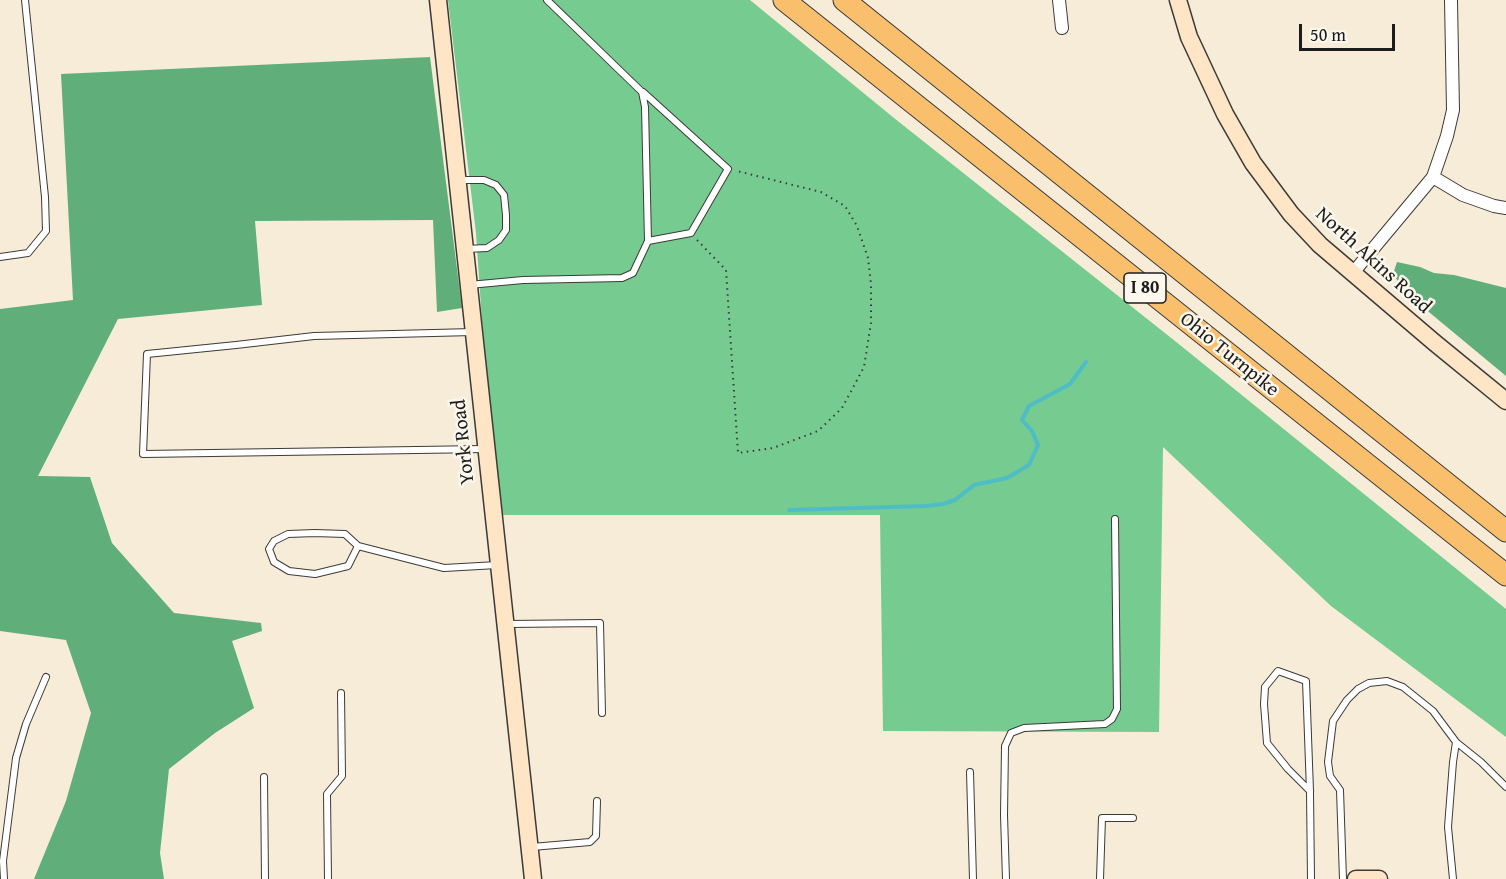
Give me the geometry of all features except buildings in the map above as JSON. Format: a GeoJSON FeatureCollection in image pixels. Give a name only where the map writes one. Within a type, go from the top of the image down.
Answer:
{"type":"FeatureCollection","features":[{"type":"Feature","properties":{"kind":"highway","name":"Ohio Turnpike"},"geometry":{"type":"LineString","coordinates":[[784,0],[1506,575]]}},
{"type":"Feature","properties":{"kind":"highway","name":"Ohio Turnpike"},"geometry":{"type":"LineString","coordinates":[[844,0],[1506,531]]}},
{"type":"Feature","properties":{"kind":"street","name":"York Road"},"geometry":{"type":"LineString","coordinates":[[438,0],[533,879]]}},
{"type":"Feature","properties":{"kind":"street"},"geometry":{"type":"LineString","coordinates":[[1059,0],[1062,28]]}},
{"type":"Feature","properties":{"kind":"street","name":"North Akins Road"},"geometry":{"type":"LineString","coordinates":[[1178,0],[1189,37],[1225,114],[1253,163],[1291,214],[1352,274],[1506,401]]}},
{"type":"Feature","properties":{"kind":"street"},"geometry":{"type":"LineString","coordinates":[[1352,274],[1433,177],[1453,110],[1451,0]]}},
{"type":"Feature","properties":{"kind":"street"},"geometry":{"type":"LineString","coordinates":[[1433,177],[1462,195],[1506,208]]}},
{"type":"Feature","properties":{"kind":"street"},"geometry":{"type":"LineString","coordinates":[[1356,879],[1379,879]]}},
{"type":"Feature","properties":{"kind":"lane"},"geometry":{"type":"LineString","coordinates":[[0,257],[28,253],[46,231],[45,197],[25,0]]}},
{"type":"Feature","properties":{"kind":"lane"},"geometry":{"type":"LineString","coordinates":[[548,0],[642,92],[729,169],[691,233],[648,241]]}},
{"type":"Feature","properties":{"kind":"lane"},"geometry":{"type":"LineString","coordinates":[[468,285],[523,280],[622,278],[633,273],[648,241],[645,106],[642,92]]}},
{"type":"Feature","properties":{"kind":"lane"},"geometry":{"type":"LineString","coordinates":[[457,180],[484,180],[496,185],[504,195],[506,230],[499,240],[487,248],[464,249]]}},
{"type":"Feature","properties":{"kind":"lane"},"geometry":{"type":"LineString","coordinates":[[473,332],[314,336],[147,354],[143,454],[486,449]]}},
{"type":"Feature","properties":{"kind":"lane"},"geometry":{"type":"LineString","coordinates":[[1006,879],[1005,746],[1011,733],[1024,728],[1105,724],[1112,719],[1117,709],[1115,519]]}},
{"type":"Feature","properties":{"kind":"lane"},"geometry":{"type":"LineString","coordinates":[[358,546],[348,566],[315,574],[289,571],[274,562],[269,549],[274,541],[288,534],[345,534],[358,546],[444,568],[498,565]]}},
{"type":"Feature","properties":{"kind":"lane"},"geometry":{"type":"LineString","coordinates":[[504,624],[600,623],[602,713]]}},
{"type":"Feature","properties":{"kind":"lane"},"geometry":{"type":"LineString","coordinates":[[1310,791],[1267,743],[1265,687],[1278,671],[1306,681],[1310,791],[1311,879]]}},
{"type":"Feature","properties":{"kind":"lane"},"geometry":{"type":"LineString","coordinates":[[4,879],[3,861],[16,758],[26,724],[46,677]]}},
{"type":"Feature","properties":{"kind":"lane"},"geometry":{"type":"LineString","coordinates":[[1343,879],[1340,790],[1330,776],[1328,762],[1333,721],[1358,688],[1369,683],[1387,681],[1403,687],[1433,711],[1456,742],[1482,762],[1506,787]]}},
{"type":"Feature","properties":{"kind":"lane"},"geometry":{"type":"LineString","coordinates":[[328,879],[327,794],[342,776],[342,693]]}},
{"type":"Feature","properties":{"kind":"lane"},"geometry":{"type":"LineString","coordinates":[[1453,879],[1448,827],[1456,742]]}},
{"type":"Feature","properties":{"kind":"lane"},"geometry":{"type":"LineString","coordinates":[[970,772],[973,879]]}},
{"type":"Feature","properties":{"kind":"lane"},"geometry":{"type":"LineString","coordinates":[[264,777],[265,879]]}},
{"type":"Feature","properties":{"kind":"lane"},"geometry":{"type":"LineString","coordinates":[[528,847],[590,842],[596,836],[597,801]]}},
{"type":"Feature","properties":{"kind":"lane"},"geometry":{"type":"LineString","coordinates":[[1100,879],[1102,818],[1133,818]]}},
{"type":"Feature","properties":{"kind":"path"},"geometry":{"type":"LineString","coordinates":[[691,233],[726,270],[738,453],[773,448],[818,431],[842,408],[864,367],[871,323],[868,258],[857,226],[844,206],[821,192],[729,169]]}},
{"type":"Feature","properties":{"kind":"green space"},"geometry":{"type":"Polygon","coordinates":[[[448,0],[750,0],[1506,609],[1506,737],[1331,606],[1163,447],[1159,732],[883,731],[880,515],[502,515],[484,351],[476,233],[448,0]]]}},
{"type":"Feature","properties":{"kind":"green space"},"geometry":{"type":"Polygon","coordinates":[[[430,57],[462,308],[437,312],[433,220],[255,221],[262,305],[118,319],[38,476],[90,477],[112,543],[174,613],[261,623],[262,631],[232,641],[254,708],[215,733],[169,769],[160,853],[164,879],[34,879],[66,801],[91,713],[66,640],[0,631],[0,309],[73,300],[61,74],[430,57]]]}},
{"type":"Feature","properties":{"kind":"green space"},"geometry":{"type":"Polygon","coordinates":[[[1397,262],[1434,273],[1454,275],[1506,288],[1506,376],[1406,293],[1393,274],[1397,262]]]}},
{"type":"Feature","properties":{"kind":"waterway"},"geometry":{"type":"LineString","coordinates":[[789,510],[943,504],[955,500],[974,485],[1007,478],[1029,465],[1038,445],[1032,431],[1022,420],[1029,406],[1070,384],[1086,362]]}}]}
